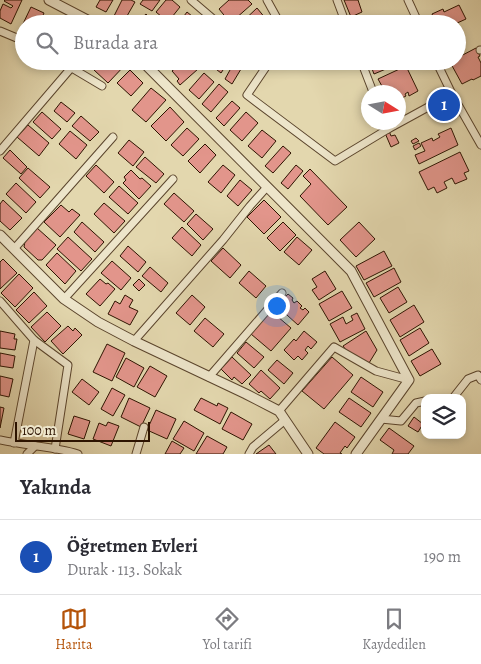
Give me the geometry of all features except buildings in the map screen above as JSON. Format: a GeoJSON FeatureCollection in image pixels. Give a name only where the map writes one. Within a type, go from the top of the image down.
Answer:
{"type":"FeatureCollection","features":[{"type":"Feature","properties":{"kind":"street"},"geometry":{"type":"LineString","coordinates":[[49,0],[78,15]]}},
{"type":"Feature","properties":{"kind":"street"},"geometry":{"type":"LineString","coordinates":[[191,0],[208,15]]}},
{"type":"Feature","properties":{"kind":"street"},"geometry":{"type":"LineString","coordinates":[[267,0],[275,15]]}},
{"type":"Feature","properties":{"kind":"street"},"geometry":{"type":"LineString","coordinates":[[337,0],[343,15]]}},
{"type":"Feature","properties":{"kind":"street"},"geometry":{"type":"LineString","coordinates":[[408,0],[415,15]]}},
{"type":"Feature","properties":{"kind":"street"},"geometry":{"type":"LineString","coordinates":[[0,31],[15,37]]}},
{"type":"Feature","properties":{"kind":"street"},"geometry":{"type":"LineString","coordinates":[[0,151],[69,70]]}},
{"type":"Feature","properties":{"kind":"street"},"geometry":{"type":"LineString","coordinates":[[74,70],[102,86]]}},
{"type":"Feature","properties":{"kind":"street"},"geometry":{"type":"LineString","coordinates":[[151,70],[351,272],[409,380]]}},
{"type":"Feature","properties":{"kind":"street"},"geometry":{"type":"LineString","coordinates":[[264,70],[247,95],[335,161],[380,130]]}},
{"type":"Feature","properties":{"kind":"street"},"geometry":{"type":"LineString","coordinates":[[365,70],[371,85]]}},
{"type":"Feature","properties":{"kind":"street"},"geometry":{"type":"LineString","coordinates":[[440,70],[481,145]]}},
{"type":"Feature","properties":{"kind":"street"},"geometry":{"type":"LineString","coordinates":[[406,116],[452,94]]}},
{"type":"Feature","properties":{"kind":"street"},"geometry":{"type":"LineString","coordinates":[[14,249],[113,137]]}},
{"type":"Feature","properties":{"kind":"street"},"geometry":{"type":"LineString","coordinates":[[64,298],[173,180]]}},
{"type":"Feature","properties":{"kind":"street"},"geometry":{"type":"LineString","coordinates":[[134,340],[223,240],[267,187]]}},
{"type":"Feature","properties":{"kind":"street"},"geometry":{"type":"LineString","coordinates":[[0,235],[64,298],[98,322],[279,411],[308,454]]}},
{"type":"Feature","properties":{"kind":"street"},"geometry":{"type":"LineString","coordinates":[[209,377],[282,293]]}},
{"type":"Feature","properties":{"kind":"street"},"geometry":{"type":"LineString","coordinates":[[0,300],[34,340],[68,365],[55,449]]}},
{"type":"Feature","properties":{"kind":"street"},"geometry":{"type":"LineString","coordinates":[[14,443],[34,340]]}},
{"type":"Feature","properties":{"kind":"street"},"geometry":{"type":"LineString","coordinates":[[279,411],[334,347],[376,371],[409,380]]}},
{"type":"Feature","properties":{"kind":"street"},"geometry":{"type":"LineString","coordinates":[[457,394],[468,378],[478,375],[481,380]]}},
{"type":"Feature","properties":{"kind":"street"},"geometry":{"type":"LineString","coordinates":[[356,454],[409,380]]}},
{"type":"Feature","properties":{"kind":"street"},"geometry":{"type":"LineString","coordinates":[[381,419],[400,421],[416,403],[421,402]]}},
{"type":"Feature","properties":{"kind":"street"},"geometry":{"type":"LineString","coordinates":[[249,454],[253,446],[285,420]]}},
{"type":"Feature","properties":{"kind":"street"},"geometry":{"type":"LineString","coordinates":[[136,454],[144,427]]}},
{"type":"Feature","properties":{"kind":"street"},"geometry":{"type":"LineString","coordinates":[[0,440],[74,453]]}},
{"type":"Feature","properties":{"kind":"street"},"geometry":{"type":"LineString","coordinates":[[27,454],[35,446]]}},
{"type":"Feature","properties":{"kind":"place","name":"Öğretmen Evleri"},"geometry":{"type":"Point","coordinates":[444,105]}}]}
